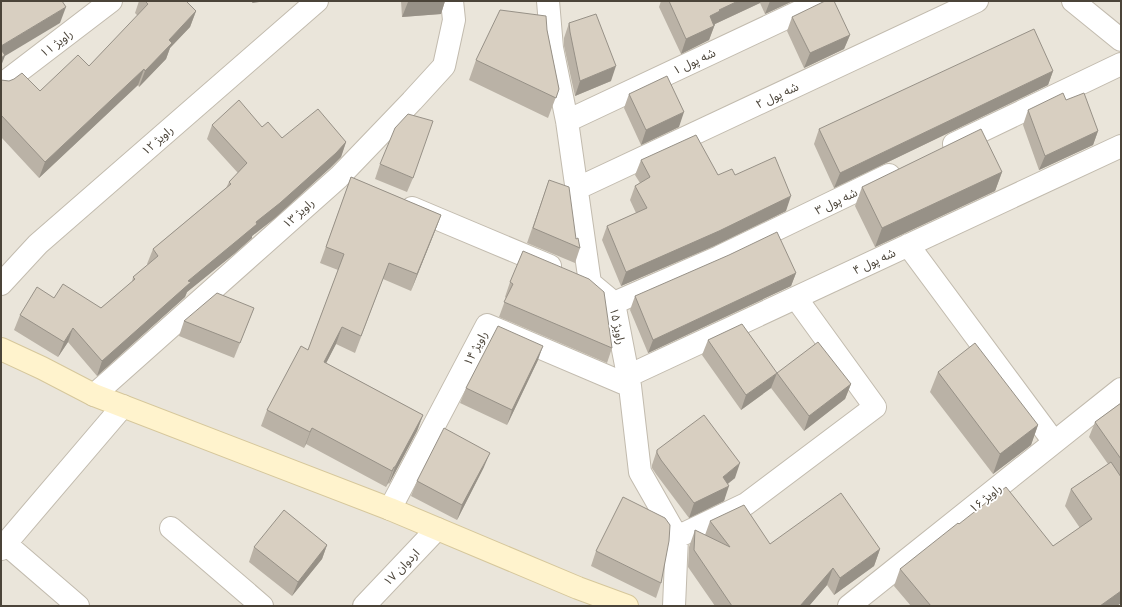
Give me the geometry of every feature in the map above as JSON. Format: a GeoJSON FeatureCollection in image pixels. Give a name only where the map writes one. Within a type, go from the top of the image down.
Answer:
{"type":"FeatureCollection","features":[{"type":"Feature","properties":{"kind":"street","name":"راویژ ۱۱"},"geometry":{"type":"LineString","coordinates":[[1,85],[111,1]]}},
{"type":"Feature","properties":{"kind":"street","name":"راویژ ۱۲"},"geometry":{"type":"LineString","coordinates":[[1,284],[38,244],[316,1]]}},
{"type":"Feature","properties":{"kind":"street","name":"راویژ ۱۳"},"geometry":{"type":"LineString","coordinates":[[94,395],[339,177],[444,66],[454,20],[452,1]]}},
{"type":"Feature","properties":{"kind":"street"},"geometry":{"type":"LineString","coordinates":[[548,1],[552,48],[567,121],[590,282]]}},
{"type":"Feature","properties":{"kind":"street","name":"شه پول ۱"},"geometry":{"type":"LineString","coordinates":[[567,121],[822,1]]}},
{"type":"Feature","properties":{"kind":"street","name":"شه پول ۲"},"geometry":{"type":"LineString","coordinates":[[576,189],[977,1]]}},
{"type":"Feature","properties":{"kind":"street"},"geometry":{"type":"LineString","coordinates":[[1073,1],[1121,40]]}},
{"type":"Feature","properties":{"kind":"street"},"geometry":{"type":"LineString","coordinates":[[936,153],[1121,64]]}},
{"type":"Feature","properties":{"kind":"street","name":"شه پول ۴"},"geometry":{"type":"LineString","coordinates":[[629,381],[796,298],[1121,146]]}},
{"type":"Feature","properties":{"kind":"street","name":"شه پول ۳"},"geometry":{"type":"LineString","coordinates":[[614,303],[718,257],[907,166]]}},
{"type":"Feature","properties":{"kind":"street"},"geometry":{"type":"LineString","coordinates":[[339,177],[360,186]]}},
{"type":"Feature","properties":{"kind":"street","name":"راویژ ۱۵"},"geometry":{"type":"LineString","coordinates":[[396,201],[590,282],[614,303],[629,381],[640,472],[677,537]]}},
{"type":"Feature","properties":{"kind":"street"},"geometry":{"type":"LineString","coordinates":[[908,245],[1054,442]]}},
{"type":"Feature","properties":{"kind":"street"},"geometry":{"type":"LineString","coordinates":[[674,606],[677,537],[746,504],[875,407],[796,298]]}},
{"type":"Feature","properties":{"kind":"street","name":"راویژ ۱۴"},"geometry":{"type":"LineString","coordinates":[[390,509],[487,325],[629,381]]}},
{"type":"Feature","properties":{"kind":"street"},"geometry":{"type":"LineString","coordinates":[[1,348],[94,395],[390,509],[578,588],[628,606]]}},
{"type":"Feature","properties":{"kind":"street","name":"راویژ ۱۶"},"geometry":{"type":"LineString","coordinates":[[849,606],[1121,389]]}},
{"type":"Feature","properties":{"kind":"street"},"geometry":{"type":"LineString","coordinates":[[78,606],[3,546],[123,406]]}},
{"type":"Feature","properties":{"kind":"street"},"geometry":{"type":"LineString","coordinates":[[171,528],[262,606]]}},
{"type":"Feature","properties":{"kind":"street","name":"اردوان ۱۷"},"geometry":{"type":"LineString","coordinates":[[364,606],[437,529]]}},
{"type":"Feature","properties":{"kind":"shaded area"},"geometry":{"type":"Polygon","coordinates":[[[1,1],[1121,1],[1121,606],[1,606],[1,1]]]}},
{"type":"Feature","properties":{"kind":"building"},"geometry":{"type":"Polygon","coordinates":[[[1,1],[62,1],[66,7],[1,46],[1,1]]]}},
{"type":"Feature","properties":{"kind":"building"},"geometry":{"type":"Polygon","coordinates":[[[145,1],[186,1],[196,11],[169,40],[172,43],[145,71],[144,69],[45,162],[1,115],[1,80],[9,81],[22,73],[40,91],[78,55],[89,66],[148,4],[145,1]]]}},
{"type":"Feature","properties":{"kind":"building"},"geometry":{"type":"Polygon","coordinates":[[[669,1],[738,1],[710,16],[714,26],[686,39],[669,1]]]}},
{"type":"Feature","properties":{"kind":"building"},"geometry":{"type":"Polygon","coordinates":[[[825,1],[834,1],[850,35],[810,53],[792,17],[825,1]]]}},
{"type":"Feature","properties":{"kind":"building"},"geometry":{"type":"Polygon","coordinates":[[[500,10],[546,16],[547,30],[559,89],[556,98],[476,60],[500,10]]]}},
{"type":"Feature","properties":{"kind":"building"},"geometry":{"type":"Polygon","coordinates":[[[596,14],[616,66],[580,81],[569,23],[596,14]]]}},
{"type":"Feature","properties":{"kind":"building"},"geometry":{"type":"Polygon","coordinates":[[[1034,29],[1053,71],[840,173],[819,129],[1034,29]]]}},
{"type":"Feature","properties":{"kind":"building"},"geometry":{"type":"Polygon","coordinates":[[[1,50],[5,55],[1,58],[1,50]]]}},
{"type":"Feature","properties":{"kind":"building"},"geometry":{"type":"Polygon","coordinates":[[[667,76],[684,112],[646,130],[629,94],[667,76]]]}},
{"type":"Feature","properties":{"kind":"building"},"geometry":{"type":"Polygon","coordinates":[[[1063,93],[1066,100],[1084,93],[1098,131],[1045,156],[1028,110],[1063,93]]]}},
{"type":"Feature","properties":{"kind":"building"},"geometry":{"type":"Polygon","coordinates":[[[239,100],[262,127],[268,122],[282,138],[318,109],[346,142],[336,153],[280,203],[256,222],[257,224],[188,281],[191,282],[102,361],[73,328],[64,342],[20,315],[37,287],[54,298],[63,284],[101,308],[135,279],[133,277],[158,256],[153,249],[231,184],[229,182],[247,163],[212,125],[239,100]]]}},
{"type":"Feature","properties":{"kind":"building"},"geometry":{"type":"Polygon","coordinates":[[[408,114],[433,121],[413,178],[380,164],[395,128],[408,114]]]}},
{"type":"Feature","properties":{"kind":"building"},"geometry":{"type":"Polygon","coordinates":[[[981,129],[1002,172],[882,228],[862,187],[981,129]]]}},
{"type":"Feature","properties":{"kind":"building"},"geometry":{"type":"Polygon","coordinates":[[[696,135],[718,175],[732,169],[735,175],[775,157],[791,196],[719,231],[626,272],[607,226],[647,208],[635,186],[650,177],[641,160],[696,135]]]}},
{"type":"Feature","properties":{"kind":"building"},"geometry":{"type":"Polygon","coordinates":[[[351,177],[441,215],[417,274],[389,263],[361,336],[342,327],[324,362],[423,415],[392,471],[312,428],[310,432],[267,410],[301,346],[308,350],[344,254],[326,247],[351,177]]]}},
{"type":"Feature","properties":{"kind":"building"},"geometry":{"type":"Polygon","coordinates":[[[549,180],[569,187],[576,239],[578,238],[580,248],[533,228],[549,180]]]}},
{"type":"Feature","properties":{"kind":"building"},"geometry":{"type":"Polygon","coordinates":[[[777,232],[796,273],[653,340],[635,296],[729,255],[777,232]]]}},
{"type":"Feature","properties":{"kind":"building"},"geometry":{"type":"Polygon","coordinates":[[[523,251],[589,279],[604,292],[612,348],[504,302],[513,284],[510,282],[523,251]]]}},
{"type":"Feature","properties":{"kind":"building"},"geometry":{"type":"Polygon","coordinates":[[[217,293],[254,308],[240,343],[184,321],[217,293]]]}},
{"type":"Feature","properties":{"kind":"building"},"geometry":{"type":"Polygon","coordinates":[[[742,324],[777,373],[746,395],[708,340],[742,324]]]}},
{"type":"Feature","properties":{"kind":"building"},"geometry":{"type":"Polygon","coordinates":[[[498,326],[543,346],[512,410],[466,388],[498,326]]]}},
{"type":"Feature","properties":{"kind":"building"},"geometry":{"type":"Polygon","coordinates":[[[818,342],[851,384],[809,416],[777,373],[818,342]]]}},
{"type":"Feature","properties":{"kind":"building"},"geometry":{"type":"Polygon","coordinates":[[[975,343],[1038,425],[1000,454],[938,372],[975,343]]]}},
{"type":"Feature","properties":{"kind":"building"},"geometry":{"type":"Polygon","coordinates":[[[1121,403],[1121,459],[1095,422],[1121,403]]]}},
{"type":"Feature","properties":{"kind":"building"},"geometry":{"type":"Polygon","coordinates":[[[704,415],[740,463],[723,477],[729,486],[694,503],[661,460],[657,450],[704,415]]]}},
{"type":"Feature","properties":{"kind":"building"},"geometry":{"type":"Polygon","coordinates":[[[444,428],[490,453],[462,505],[417,481],[444,428]]]}},
{"type":"Feature","properties":{"kind":"building"},"geometry":{"type":"Polygon","coordinates":[[[1111,462],[1121,477],[1121,591],[1100,606],[931,606],[900,569],[1006,487],[1053,546],[1092,519],[1071,489],[1111,462]]]}},
{"type":"Feature","properties":{"kind":"building"},"geometry":{"type":"Polygon","coordinates":[[[841,493],[880,549],[840,578],[833,568],[800,606],[732,606],[694,550],[695,530],[730,547],[710,521],[744,505],[770,544],[841,493]]]}},
{"type":"Feature","properties":{"kind":"building"},"geometry":{"type":"Polygon","coordinates":[[[623,497],[665,518],[670,525],[669,541],[661,583],[596,551],[623,497]]]}},
{"type":"Feature","properties":{"kind":"building"},"geometry":{"type":"Polygon","coordinates":[[[284,510],[327,545],[298,582],[254,547],[284,510]]]}}]}
